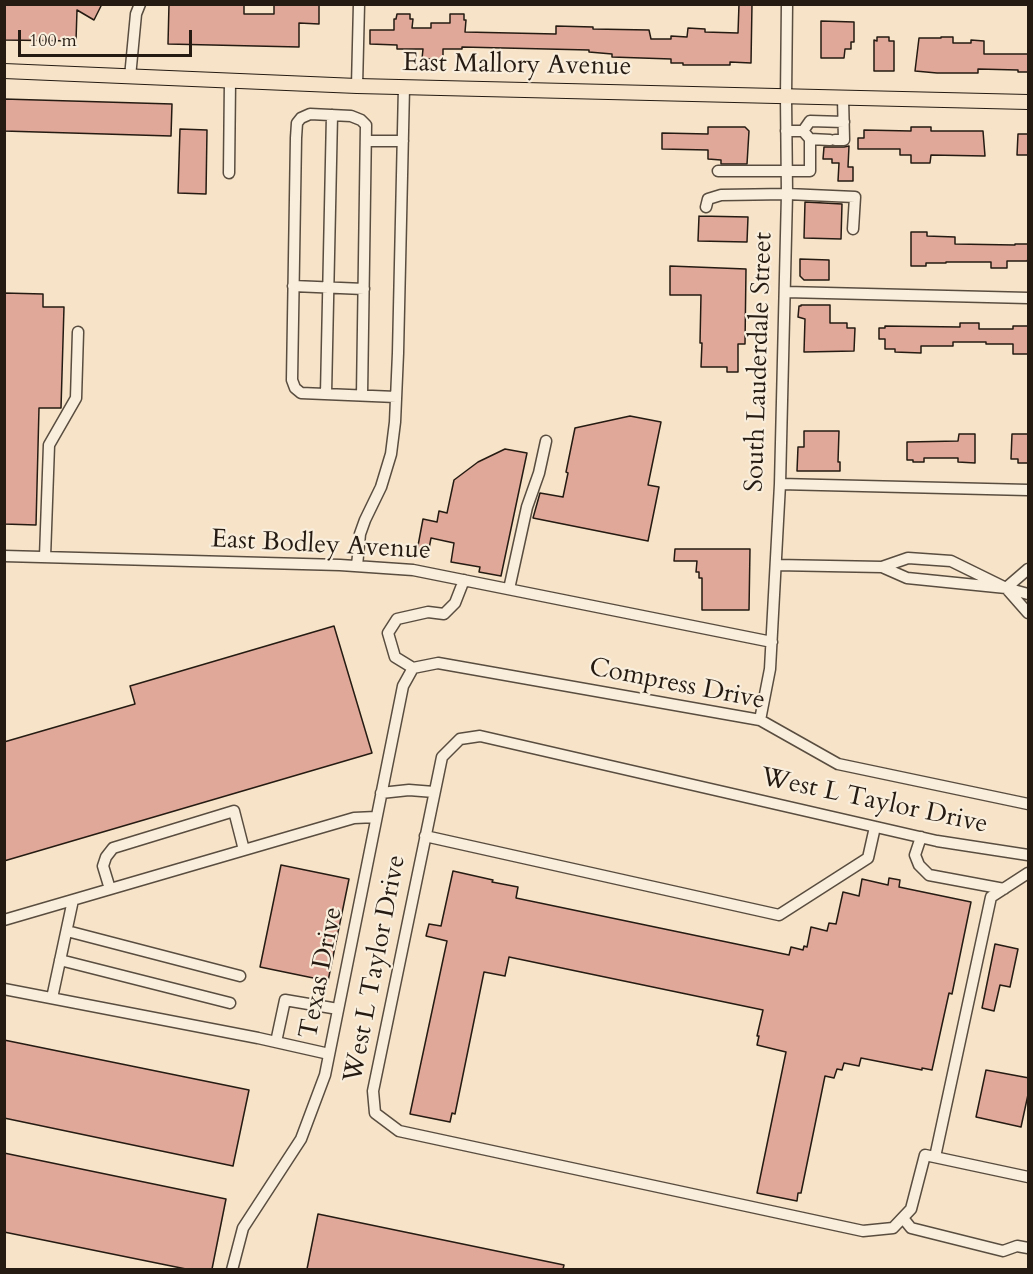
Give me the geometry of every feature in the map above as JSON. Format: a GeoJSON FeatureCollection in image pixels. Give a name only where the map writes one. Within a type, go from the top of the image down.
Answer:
{"type":"FeatureCollection","features":[{"type":"Feature","properties":{"kind":"main road","name":"East Mallory Avenue"},"geometry":{"type":"LineString","coordinates":[[4,71],[357,86],[1029,102]]}},
{"type":"Feature","properties":{"kind":"street"},"geometry":{"type":"LineString","coordinates":[[130,76],[136,14],[140,4]]}},
{"type":"Feature","properties":{"kind":"street"},"geometry":{"type":"LineString","coordinates":[[357,86],[359,4]]}},
{"type":"Feature","properties":{"kind":"street","name":"South Lauderdale Street"},"geometry":{"type":"LineString","coordinates":[[760,720],[770,669],[780,484],[786,292],[787,4]]}},
{"type":"Feature","properties":{"kind":"street"},"geometry":{"type":"LineString","coordinates":[[229,173],[230,81]]}},
{"type":"Feature","properties":{"kind":"street"},"geometry":{"type":"LineString","coordinates":[[357,566],[360,534],[381,487],[391,454],[395,422],[404,87]]}},
{"type":"Feature","properties":{"kind":"street"},"geometry":{"type":"LineString","coordinates":[[786,131],[832,140],[844,140],[843,98]]}},
{"type":"Feature","properties":{"kind":"street"},"geometry":{"type":"LineString","coordinates":[[362,395],[366,124],[351,116],[310,114],[301,118],[297,123],[292,380],[295,388],[301,393],[396,397]]}},
{"type":"Feature","properties":{"kind":"street"},"geometry":{"type":"LineString","coordinates":[[326,394],[332,115]]}},
{"type":"Feature","properties":{"kind":"street"},"geometry":{"type":"LineString","coordinates":[[717,171],[810,171],[807,135],[810,122],[844,122]]}},
{"type":"Feature","properties":{"kind":"street"},"geometry":{"type":"LineString","coordinates":[[367,141],[403,141]]}},
{"type":"Feature","properties":{"kind":"street"},"geometry":{"type":"LineString","coordinates":[[706,207],[708,199],[721,195],[787,194],[855,197],[853,229]]}},
{"type":"Feature","properties":{"kind":"street"},"geometry":{"type":"LineString","coordinates":[[293,286],[364,289]]}},
{"type":"Feature","properties":{"kind":"street"},"geometry":{"type":"LineString","coordinates":[[786,292],[1029,298]]}},
{"type":"Feature","properties":{"kind":"street"},"geometry":{"type":"LineString","coordinates":[[45,557],[49,446],[75,398],[78,332]]}},
{"type":"Feature","properties":{"kind":"street"},"geometry":{"type":"LineString","coordinates":[[510,589],[527,507],[539,473],[546,441]]}},
{"type":"Feature","properties":{"kind":"street"},"geometry":{"type":"LineString","coordinates":[[780,484],[1029,490]]}},
{"type":"Feature","properties":{"kind":"street","name":"East Bodley Avenue"},"geometry":{"type":"LineString","coordinates":[[4,556],[357,566],[413,570],[772,642]]}},
{"type":"Feature","properties":{"kind":"street"},"geometry":{"type":"LineString","coordinates":[[776,565],[882,567],[908,558],[951,561],[1006,588],[1029,613]]}},
{"type":"Feature","properties":{"kind":"street"},"geometry":{"type":"LineString","coordinates":[[882,567],[907,578],[1006,588],[1029,594]]}},
{"type":"Feature","properties":{"kind":"street"},"geometry":{"type":"LineString","coordinates":[[1006,588],[1029,569]]}},
{"type":"Feature","properties":{"kind":"street"},"geometry":{"type":"LineString","coordinates":[[413,668],[395,657],[388,633],[397,619],[428,612],[444,614],[454,603],[464,580]]}},
{"type":"Feature","properties":{"kind":"street","name":"Compress Drive"},"geometry":{"type":"LineString","coordinates":[[413,668],[438,663],[760,720],[838,764],[1029,804]]}},
{"type":"Feature","properties":{"kind":"street","name":"Texas Drive"},"geometry":{"type":"LineString","coordinates":[[232,1269],[243,1228],[302,1139],[325,1075],[403,686],[413,668]]}},
{"type":"Feature","properties":{"kind":"street","name":"West L Taylor Drive"},"geometry":{"type":"LineString","coordinates":[[903,1218],[893,1228],[863,1231],[399,1131],[375,1113],[373,1091],[441,757],[460,739],[480,736],[874,827],[1029,855]]}},
{"type":"Feature","properties":{"kind":"street"},"geometry":{"type":"LineString","coordinates":[[381,793],[409,790],[434,792]]}},
{"type":"Feature","properties":{"kind":"street"},"geometry":{"type":"LineString","coordinates":[[110,889],[103,866],[113,848],[234,811],[244,850]]}},
{"type":"Feature","properties":{"kind":"street"},"geometry":{"type":"LineString","coordinates":[[4,920],[354,818],[376,818]]}},
{"type":"Feature","properties":{"kind":"street"},"geometry":{"type":"LineString","coordinates":[[425,836],[779,915],[868,858],[874,827]]}},
{"type":"Feature","properties":{"kind":"street"},"geometry":{"type":"LineString","coordinates":[[921,837],[915,855],[919,865],[929,875],[1004,889]]}},
{"type":"Feature","properties":{"kind":"street"},"geometry":{"type":"LineString","coordinates":[[935,1157],[991,897],[1029,873]]}},
{"type":"Feature","properties":{"kind":"street"},"geometry":{"type":"LineString","coordinates":[[52,999],[74,900]]}},
{"type":"Feature","properties":{"kind":"street"},"geometry":{"type":"LineString","coordinates":[[67,931],[240,976]]}},
{"type":"Feature","properties":{"kind":"street"},"geometry":{"type":"LineString","coordinates":[[60,960],[230,1003]]}},
{"type":"Feature","properties":{"kind":"street"},"geometry":{"type":"LineString","coordinates":[[4,989],[329,1054]]}},
{"type":"Feature","properties":{"kind":"street"},"geometry":{"type":"LineString","coordinates":[[276,1042],[285,1000],[338,1008]]}},
{"type":"Feature","properties":{"kind":"street"},"geometry":{"type":"LineString","coordinates":[[1029,1177],[925,1155],[911,1209],[903,1218],[911,1228],[1003,1251],[1017,1246],[1029,1248]]}},
{"type":"Feature","properties":{"kind":"building"},"geometry":{"type":"Polygon","coordinates":[[[4,4],[102,4],[94,20],[77,10],[76,41],[4,40],[4,4]]]}},
{"type":"Feature","properties":{"kind":"building"},"geometry":{"type":"Polygon","coordinates":[[[169,4],[244,4],[244,14],[274,14],[274,4],[319,4],[319,24],[299,23],[299,47],[168,44],[169,4]]]}},
{"type":"Feature","properties":{"kind":"building"},"geometry":{"type":"Polygon","coordinates":[[[739,4],[752,4],[751,63],[683,65],[683,63],[671,63],[671,59],[612,57],[612,54],[589,52],[589,50],[462,47],[462,49],[443,49],[443,59],[422,59],[423,49],[397,49],[397,45],[370,44],[370,30],[394,30],[394,19],[397,14],[410,14],[410,19],[413,19],[412,28],[431,28],[431,23],[450,23],[450,14],[464,14],[465,32],[556,34],[556,26],[649,30],[651,39],[671,39],[671,36],[687,37],[688,28],[705,29],[705,32],[738,33],[739,4]]]}},
{"type":"Feature","properties":{"kind":"building"},"geometry":{"type":"Polygon","coordinates":[[[821,21],[854,22],[854,42],[851,42],[851,49],[845,49],[844,58],[821,58],[821,21]]]}},
{"type":"Feature","properties":{"kind":"building"},"geometry":{"type":"Polygon","coordinates":[[[877,37],[889,37],[889,41],[894,41],[894,71],[874,71],[874,40],[877,41],[877,37]]]}},
{"type":"Feature","properties":{"kind":"building"},"geometry":{"type":"Polygon","coordinates":[[[953,37],[953,43],[971,43],[971,40],[984,41],[984,54],[1029,54],[1029,72],[978,69],[978,73],[915,71],[919,38],[953,37]]]}},
{"type":"Feature","properties":{"kind":"building"},"geometry":{"type":"Polygon","coordinates":[[[4,99],[172,104],[171,136],[4,131],[4,99]]]}},
{"type":"Feature","properties":{"kind":"building"},"geometry":{"type":"Polygon","coordinates":[[[708,127],[745,127],[749,131],[747,164],[721,164],[721,160],[708,159],[708,150],[662,149],[662,133],[708,134],[708,127]]]}},
{"type":"Feature","properties":{"kind":"building"},"geometry":{"type":"Polygon","coordinates":[[[911,127],[931,127],[931,131],[983,131],[985,156],[931,155],[930,163],[911,163],[911,155],[900,155],[900,149],[858,149],[858,138],[864,138],[864,130],[911,131],[911,127]]]}},
{"type":"Feature","properties":{"kind":"building"},"geometry":{"type":"Polygon","coordinates":[[[180,129],[207,130],[206,194],[178,193],[180,129]]]}},
{"type":"Feature","properties":{"kind":"building"},"geometry":{"type":"Polygon","coordinates":[[[1018,134],[1029,134],[1029,155],[1017,155],[1018,134]]]}},
{"type":"Feature","properties":{"kind":"building"},"geometry":{"type":"Polygon","coordinates":[[[849,146],[848,167],[853,167],[853,181],[838,181],[839,163],[832,163],[832,159],[823,159],[824,147],[849,146]]]}},
{"type":"Feature","properties":{"kind":"building"},"geometry":{"type":"Polygon","coordinates":[[[805,202],[842,204],[841,239],[804,238],[805,202]]]}},
{"type":"Feature","properties":{"kind":"building"},"geometry":{"type":"Polygon","coordinates":[[[699,216],[748,217],[747,242],[698,241],[699,216]]]}},
{"type":"Feature","properties":{"kind":"building"},"geometry":{"type":"Polygon","coordinates":[[[911,232],[927,232],[927,236],[955,237],[955,244],[1029,244],[1029,258],[1027,261],[1007,261],[1007,268],[991,268],[991,262],[926,263],[926,266],[911,266],[911,232]]]}},
{"type":"Feature","properties":{"kind":"building"},"geometry":{"type":"Polygon","coordinates":[[[800,259],[829,260],[829,280],[804,280],[800,276],[800,259]]]}},
{"type":"Feature","properties":{"kind":"building"},"geometry":{"type":"Polygon","coordinates":[[[670,266],[746,269],[745,344],[738,344],[738,372],[727,372],[727,367],[701,367],[701,295],[670,295],[670,266]]]}},
{"type":"Feature","properties":{"kind":"building"},"geometry":{"type":"Polygon","coordinates":[[[4,293],[43,294],[43,307],[64,307],[61,408],[39,408],[36,525],[4,524],[4,293]]]}},
{"type":"Feature","properties":{"kind":"building"},"geometry":{"type":"Polygon","coordinates":[[[801,305],[830,305],[830,323],[847,323],[847,328],[855,328],[854,351],[804,352],[805,319],[798,317],[801,305]]]}},
{"type":"Feature","properties":{"kind":"building"},"geometry":{"type":"Polygon","coordinates":[[[960,323],[979,323],[979,329],[1013,329],[1013,326],[1029,326],[1029,354],[1013,354],[1013,344],[986,344],[986,342],[953,342],[953,346],[921,346],[921,353],[895,352],[895,349],[885,349],[885,339],[879,339],[879,328],[885,328],[885,326],[960,327],[960,323]]]}},
{"type":"Feature","properties":{"kind":"building"},"geometry":{"type":"Polygon","coordinates":[[[630,416],[661,422],[648,485],[659,487],[648,541],[533,518],[540,493],[563,497],[575,428],[630,416]]]}},
{"type":"Feature","properties":{"kind":"building"},"geometry":{"type":"Polygon","coordinates":[[[804,431],[839,431],[840,471],[797,471],[798,447],[804,447],[804,431]]]}},
{"type":"Feature","properties":{"kind":"building"},"geometry":{"type":"Polygon","coordinates":[[[959,434],[975,434],[975,463],[958,462],[958,458],[924,458],[924,462],[907,460],[907,442],[958,441],[959,434]]]}},
{"type":"Feature","properties":{"kind":"building"},"geometry":{"type":"Polygon","coordinates":[[[1012,434],[1028,434],[1028,463],[1018,463],[1018,459],[1011,459],[1012,434]]]}},
{"type":"Feature","properties":{"kind":"building"},"geometry":{"type":"Polygon","coordinates":[[[505,449],[527,453],[501,576],[479,572],[480,567],[451,562],[454,543],[431,538],[428,554],[418,552],[423,519],[437,522],[439,511],[447,513],[454,480],[478,462],[505,449]]]}},
{"type":"Feature","properties":{"kind":"building"},"geometry":{"type":"Polygon","coordinates":[[[675,549],[750,549],[749,610],[702,610],[702,578],[699,578],[699,572],[696,572],[697,561],[674,561],[675,549]]]}},
{"type":"Feature","properties":{"kind":"building"},"geometry":{"type":"Polygon","coordinates":[[[334,626],[372,753],[4,861],[4,742],[135,704],[130,686],[334,626]]]}},
{"type":"Feature","properties":{"kind":"building"},"geometry":{"type":"Polygon","coordinates":[[[281,865],[349,879],[328,981],[260,967],[281,865]]]}},
{"type":"Feature","properties":{"kind":"building"},"geometry":{"type":"Polygon","coordinates":[[[453,871],[518,887],[516,898],[789,955],[791,947],[803,950],[804,946],[807,947],[811,927],[827,931],[829,923],[836,924],[843,892],[859,896],[862,879],[888,885],[889,878],[900,880],[899,887],[971,902],[952,994],[949,993],[932,1070],[861,1058],[859,1066],[844,1063],[842,1070],[837,1069],[834,1078],[825,1076],[801,1193],[798,1193],[797,1201],[757,1193],[786,1052],[757,1045],[763,1010],[509,957],[505,976],[484,972],[455,1114],[452,1113],[450,1122],[410,1114],[447,941],[426,936],[429,924],[441,926],[453,871]]]}},
{"type":"Feature","properties":{"kind":"building"},"geometry":{"type":"Polygon","coordinates":[[[995,944],[1018,949],[1010,987],[1000,985],[994,1011],[982,1008],[995,944]]]}},
{"type":"Feature","properties":{"kind":"building"},"geometry":{"type":"Polygon","coordinates":[[[4,1040],[249,1090],[233,1166],[4,1118],[4,1040]]]}},
{"type":"Feature","properties":{"kind":"building"},"geometry":{"type":"Polygon","coordinates":[[[986,1070],[1029,1078],[1029,1090],[1021,1127],[976,1117],[986,1070]]]}},
{"type":"Feature","properties":{"kind":"building"},"geometry":{"type":"Polygon","coordinates":[[[4,1153],[226,1199],[212,1269],[186,1269],[4,1232],[4,1153]]]}},
{"type":"Feature","properties":{"kind":"building"},"geometry":{"type":"Polygon","coordinates":[[[318,1214],[564,1265],[563,1269],[307,1269],[318,1214]]]}}]}
